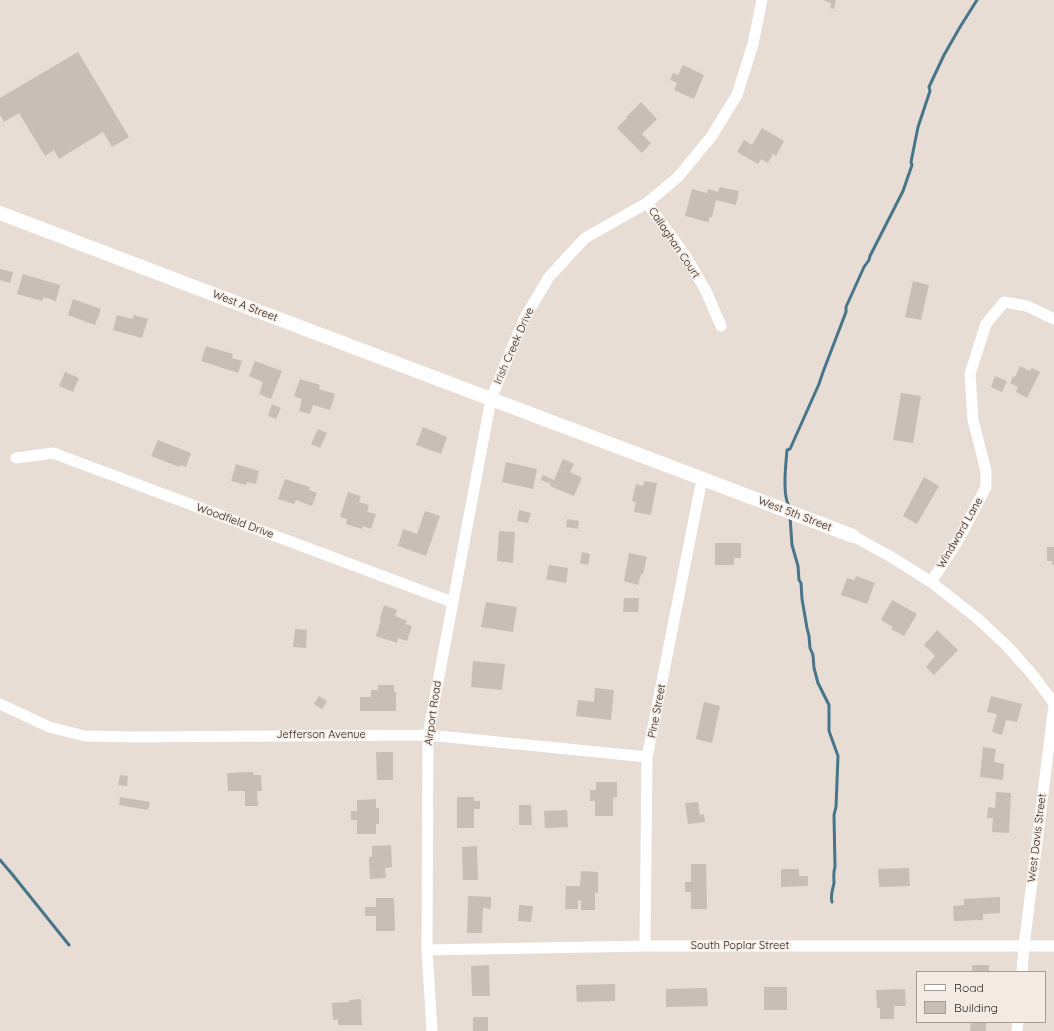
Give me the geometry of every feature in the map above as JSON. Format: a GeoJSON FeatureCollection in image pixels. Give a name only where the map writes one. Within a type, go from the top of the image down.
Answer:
{"type":"FeatureCollection","features":[{"type":"Feature","properties":{"kind":"street","name":"Irish Creek Drive"},"geometry":{"type":"LineString","coordinates":[[491,399],[524,319],[549,277],[585,238],[648,203],[678,177],[711,137],[737,95],[753,44],[762,0]]}},
{"type":"Feature","properties":{"kind":"street","name":"Callaghan Court"},"geometry":{"type":"LineString","coordinates":[[648,203],[685,255],[706,291],[721,326]]}},
{"type":"Feature","properties":{"kind":"street","name":"West A Street"},"geometry":{"type":"LineString","coordinates":[[0,213],[491,399]]}},
{"type":"Feature","properties":{"kind":"street","name":"Windward Lane"},"geometry":{"type":"LineString","coordinates":[[931,582],[959,538],[986,487],[986,471],[973,420],[970,374],[986,324],[1004,302],[1027,306],[1054,320]]}},
{"type":"Feature","properties":{"kind":"street","name":"West 5th Street"},"geometry":{"type":"LineString","coordinates":[[491,399],[853,536],[894,558],[931,582],[977,618],[1007,646],[1032,674],[1054,704]]}},
{"type":"Feature","properties":{"kind":"street","name":"Airport Road"},"geometry":{"type":"LineString","coordinates":[[432,1031],[427,950],[428,735],[491,399]]}},
{"type":"Feature","properties":{"kind":"street","name":"Woodfield Drive"},"geometry":{"type":"LineString","coordinates":[[16,458],[53,453],[452,602]]}},
{"type":"Feature","properties":{"kind":"street","name":"Pine Street"},"geometry":{"type":"LineString","coordinates":[[645,946],[648,758],[702,479]]}},
{"type":"Feature","properties":{"kind":"street","name":"Jefferson Avenue"},"geometry":{"type":"LineString","coordinates":[[0,704],[49,727],[85,736],[428,735],[648,758]]}},
{"type":"Feature","properties":{"kind":"street","name":"West Davis Street"},"geometry":{"type":"LineString","coordinates":[[1022,971],[1054,704]]}},
{"type":"Feature","properties":{"kind":"street","name":"South Poplar Street"},"geometry":{"type":"LineString","coordinates":[[427,950],[645,946],[1054,946]]}},
{"type":"Feature","properties":{"kind":"building"},"geometry":{"type":"Polygon","coordinates":[[[823,0],[836,0],[834,9],[830,8],[831,3],[823,0]]]}},
{"type":"Feature","properties":{"kind":"building"},"geometry":{"type":"Polygon","coordinates":[[[78,52],[129,137],[112,147],[103,132],[59,159],[54,150],[45,156],[19,113],[4,122],[0,115],[0,98],[78,52]]]}},
{"type":"Feature","properties":{"kind":"building"},"geometry":{"type":"Polygon","coordinates":[[[683,65],[704,75],[694,99],[674,90],[677,83],[670,80],[673,73],[678,75],[683,65]]]}},
{"type":"Feature","properties":{"kind":"building"},"geometry":{"type":"Polygon","coordinates":[[[641,102],[657,119],[642,134],[651,143],[642,153],[617,128],[641,102]]]}},
{"type":"Feature","properties":{"kind":"building"},"geometry":{"type":"Polygon","coordinates":[[[762,128],[784,141],[776,156],[773,154],[768,163],[761,159],[758,164],[737,152],[744,140],[752,145],[762,128]]]}},
{"type":"Feature","properties":{"kind":"building"},"geometry":{"type":"Polygon","coordinates":[[[720,187],[739,191],[736,205],[716,200],[712,217],[710,217],[708,222],[685,216],[692,189],[707,193],[708,189],[718,192],[720,187]]]}},
{"type":"Feature","properties":{"kind":"building"},"geometry":{"type":"Polygon","coordinates":[[[0,269],[13,272],[10,283],[0,280],[0,269]]]}},
{"type":"Feature","properties":{"kind":"building"},"geometry":{"type":"Polygon","coordinates":[[[23,274],[60,285],[56,301],[44,297],[42,301],[17,294],[23,274]]]}},
{"type":"Feature","properties":{"kind":"building"},"geometry":{"type":"Polygon","coordinates":[[[913,281],[929,285],[921,320],[905,317],[913,281]]]}},
{"type":"Feature","properties":{"kind":"building"},"geometry":{"type":"Polygon","coordinates":[[[73,299],[101,309],[95,325],[68,315],[73,299]]]}},
{"type":"Feature","properties":{"kind":"building"},"geometry":{"type":"Polygon","coordinates":[[[117,315],[132,319],[134,315],[148,319],[142,338],[113,330],[117,315]]]}},
{"type":"Feature","properties":{"kind":"building"},"geometry":{"type":"Polygon","coordinates":[[[206,346],[233,354],[232,358],[242,361],[238,373],[201,361],[206,346]]]}},
{"type":"Feature","properties":{"kind":"building"},"geometry":{"type":"Polygon","coordinates":[[[255,361],[282,371],[271,399],[259,394],[263,382],[249,376],[255,361]]]}},
{"type":"Feature","properties":{"kind":"building"},"geometry":{"type":"Polygon","coordinates":[[[1020,366],[1030,371],[1032,368],[1040,372],[1027,398],[1016,392],[1018,387],[1010,383],[1013,376],[1015,377],[1020,366]]]}},
{"type":"Feature","properties":{"kind":"building"},"geometry":{"type":"Polygon","coordinates":[[[65,372],[79,378],[73,392],[59,386],[65,372]]]}},
{"type":"Feature","properties":{"kind":"building"},"geometry":{"type":"Polygon","coordinates":[[[995,376],[1007,381],[1002,392],[991,387],[995,376]]]}},
{"type":"Feature","properties":{"kind":"building"},"geometry":{"type":"Polygon","coordinates":[[[300,379],[320,385],[319,389],[335,394],[330,410],[313,405],[310,414],[299,411],[302,399],[294,396],[300,379]]]}},
{"type":"Feature","properties":{"kind":"building"},"geometry":{"type":"Polygon","coordinates":[[[901,393],[921,396],[913,443],[893,440],[901,393]]]}},
{"type":"Feature","properties":{"kind":"building"},"geometry":{"type":"Polygon","coordinates":[[[272,404],[281,408],[276,419],[268,416],[272,404]]]}},
{"type":"Feature","properties":{"kind":"building"},"geometry":{"type":"Polygon","coordinates":[[[423,427],[447,437],[441,454],[416,445],[423,427]]]}},
{"type":"Feature","properties":{"kind":"building"},"geometry":{"type":"Polygon","coordinates":[[[318,429],[327,433],[320,448],[311,444],[318,429]]]}},
{"type":"Feature","properties":{"kind":"building"},"geometry":{"type":"Polygon","coordinates":[[[158,440],[191,453],[186,467],[180,465],[179,467],[151,456],[158,440]]]}},
{"type":"Feature","properties":{"kind":"building"},"geometry":{"type":"Polygon","coordinates":[[[563,459],[574,464],[570,472],[582,478],[574,496],[550,486],[551,484],[541,480],[543,475],[554,480],[563,459]]]}},
{"type":"Feature","properties":{"kind":"building"},"geometry":{"type":"Polygon","coordinates":[[[506,462],[537,469],[533,489],[502,482],[506,462]]]}},
{"type":"Feature","properties":{"kind":"building"},"geometry":{"type":"Polygon","coordinates":[[[236,464],[259,471],[256,484],[247,482],[246,485],[231,481],[236,464]]]}},
{"type":"Feature","properties":{"kind":"building"},"geometry":{"type":"Polygon","coordinates":[[[924,477],[939,486],[917,524],[903,516],[924,477]]]}},
{"type":"Feature","properties":{"kind":"building"},"geometry":{"type":"Polygon","coordinates":[[[285,479],[310,487],[309,490],[317,493],[312,506],[296,500],[294,504],[278,499],[285,479]]]}},
{"type":"Feature","properties":{"kind":"building"},"geometry":{"type":"Polygon","coordinates":[[[644,481],[657,483],[651,515],[634,512],[636,502],[632,501],[636,484],[643,486],[644,481]]]}},
{"type":"Feature","properties":{"kind":"building"},"geometry":{"type":"Polygon","coordinates":[[[348,492],[361,496],[359,502],[369,505],[367,512],[376,514],[371,529],[363,526],[362,529],[346,524],[347,519],[340,517],[348,492]]]}},
{"type":"Feature","properties":{"kind":"building"},"geometry":{"type":"Polygon","coordinates":[[[519,510],[531,513],[528,523],[517,521],[519,510]]]}},
{"type":"Feature","properties":{"kind":"building"},"geometry":{"type":"Polygon","coordinates":[[[425,511],[440,516],[426,556],[398,546],[403,529],[417,534],[425,511]]]}},
{"type":"Feature","properties":{"kind":"building"},"geometry":{"type":"Polygon","coordinates":[[[567,519],[579,521],[578,529],[566,527],[567,519]]]}},
{"type":"Feature","properties":{"kind":"building"},"geometry":{"type":"Polygon","coordinates":[[[499,531],[515,532],[513,563],[497,561],[499,531]]]}},
{"type":"Feature","properties":{"kind":"building"},"geometry":{"type":"Polygon","coordinates":[[[715,543],[741,543],[741,558],[734,558],[734,565],[715,565],[715,543]]]}},
{"type":"Feature","properties":{"kind":"building"},"geometry":{"type":"Polygon","coordinates":[[[1047,547],[1054,547],[1054,565],[1052,565],[1052,561],[1047,561],[1047,547]]]}},
{"type":"Feature","properties":{"kind":"building"},"geometry":{"type":"Polygon","coordinates":[[[582,552],[590,554],[588,565],[580,563],[582,552]]]}},
{"type":"Feature","properties":{"kind":"building"},"geometry":{"type":"Polygon","coordinates":[[[629,553],[647,557],[643,574],[641,574],[638,585],[624,581],[629,553]]]}},
{"type":"Feature","properties":{"kind":"building"},"geometry":{"type":"Polygon","coordinates":[[[549,565],[568,568],[566,583],[546,579],[549,565]]]}},
{"type":"Feature","properties":{"kind":"building"},"geometry":{"type":"Polygon","coordinates":[[[856,576],[875,583],[867,604],[841,595],[847,578],[854,580],[856,576]]]}},
{"type":"Feature","properties":{"kind":"building"},"geometry":{"type":"Polygon","coordinates":[[[624,598],[639,598],[638,612],[623,612],[624,598]]]}},
{"type":"Feature","properties":{"kind":"building"},"geometry":{"type":"Polygon","coordinates":[[[892,600],[917,614],[904,636],[891,629],[893,627],[881,620],[892,600]]]}},
{"type":"Feature","properties":{"kind":"building"},"geometry":{"type":"Polygon","coordinates":[[[486,602],[517,607],[513,632],[481,627],[486,602]]]}},
{"type":"Feature","properties":{"kind":"building"},"geometry":{"type":"Polygon","coordinates":[[[384,605],[397,610],[395,616],[407,621],[405,624],[412,626],[407,641],[398,638],[397,643],[376,636],[384,605]]]}},
{"type":"Feature","properties":{"kind":"building"},"geometry":{"type":"Polygon","coordinates":[[[295,629],[307,630],[306,648],[293,647],[295,629]]]}},
{"type":"Feature","properties":{"kind":"building"},"geometry":{"type":"Polygon","coordinates":[[[937,630],[958,650],[934,675],[926,667],[935,656],[924,645],[937,630]]]}},
{"type":"Feature","properties":{"kind":"building"},"geometry":{"type":"Polygon","coordinates":[[[473,661],[505,664],[502,690],[471,687],[473,661]]]}},
{"type":"Feature","properties":{"kind":"building"},"geometry":{"type":"Polygon","coordinates":[[[378,685],[394,685],[394,692],[396,692],[396,711],[360,711],[360,697],[371,697],[371,690],[378,690],[378,685]]]}},
{"type":"Feature","properties":{"kind":"building"},"geometry":{"type":"Polygon","coordinates":[[[595,688],[614,690],[611,720],[576,716],[578,700],[594,702],[595,688]]]}},
{"type":"Feature","properties":{"kind":"building"},"geometry":{"type":"Polygon","coordinates":[[[319,696],[327,701],[322,709],[314,704],[319,696]]]}},
{"type":"Feature","properties":{"kind":"building"},"geometry":{"type":"Polygon","coordinates":[[[991,696],[1022,704],[1017,722],[1006,720],[1002,735],[992,732],[997,714],[987,712],[991,696]]]}},
{"type":"Feature","properties":{"kind":"building"},"geometry":{"type":"Polygon","coordinates":[[[704,702],[720,706],[712,743],[696,739],[704,702]]]}},
{"type":"Feature","properties":{"kind":"building"},"geometry":{"type":"Polygon","coordinates":[[[983,747],[996,749],[994,762],[1004,764],[1003,780],[980,777],[983,747]]]}},
{"type":"Feature","properties":{"kind":"building"},"geometry":{"type":"Polygon","coordinates":[[[376,752],[393,752],[393,780],[377,780],[376,752]]]}},
{"type":"Feature","properties":{"kind":"building"},"geometry":{"type":"Polygon","coordinates":[[[253,772],[254,775],[261,775],[262,791],[257,791],[258,806],[245,806],[245,791],[228,791],[227,773],[253,772]]]}},
{"type":"Feature","properties":{"kind":"building"},"geometry":{"type":"Polygon","coordinates":[[[120,775],[128,776],[127,786],[118,785],[120,775]]]}},
{"type":"Feature","properties":{"kind":"building"},"geometry":{"type":"Polygon","coordinates":[[[596,782],[617,782],[617,797],[613,798],[613,816],[595,816],[595,801],[590,801],[590,790],[596,790],[596,782]]]}},
{"type":"Feature","properties":{"kind":"building"},"geometry":{"type":"Polygon","coordinates":[[[996,792],[1011,793],[1009,833],[992,832],[993,818],[987,818],[988,807],[995,808],[996,792]]]}},
{"type":"Feature","properties":{"kind":"building"},"geometry":{"type":"Polygon","coordinates":[[[120,797],[150,802],[148,810],[119,805],[120,797]]]}},
{"type":"Feature","properties":{"kind":"building"},"geometry":{"type":"Polygon","coordinates":[[[457,797],[474,797],[474,801],[480,801],[480,809],[474,809],[474,828],[457,828],[457,797]]]}},
{"type":"Feature","properties":{"kind":"building"},"geometry":{"type":"Polygon","coordinates":[[[376,799],[376,808],[379,808],[379,824],[376,824],[376,834],[357,834],[357,820],[351,820],[351,811],[357,811],[357,800],[376,799]]]}},
{"type":"Feature","properties":{"kind":"building"},"geometry":{"type":"Polygon","coordinates":[[[698,802],[700,815],[704,814],[705,822],[688,824],[685,803],[698,802]]]}},
{"type":"Feature","properties":{"kind":"building"},"geometry":{"type":"Polygon","coordinates":[[[519,805],[531,805],[532,825],[519,825],[519,805]]]}},
{"type":"Feature","properties":{"kind":"building"},"geometry":{"type":"Polygon","coordinates":[[[567,810],[568,827],[545,828],[544,811],[567,810]]]}},
{"type":"Feature","properties":{"kind":"building"},"geometry":{"type":"Polygon","coordinates":[[[391,845],[392,867],[385,868],[386,878],[370,879],[369,857],[372,857],[372,846],[391,845]]]}},
{"type":"Feature","properties":{"kind":"building"},"geometry":{"type":"Polygon","coordinates":[[[477,846],[478,880],[463,880],[462,847],[477,846]]]}},
{"type":"Feature","properties":{"kind":"building"},"geometry":{"type":"Polygon","coordinates":[[[691,864],[706,864],[707,909],[691,909],[691,892],[685,892],[685,882],[691,882],[691,864]]]}},
{"type":"Feature","properties":{"kind":"building"},"geometry":{"type":"Polygon","coordinates":[[[909,868],[910,886],[879,887],[878,869],[909,868]]]}},
{"type":"Feature","properties":{"kind":"building"},"geometry":{"type":"Polygon","coordinates":[[[781,869],[799,869],[799,876],[808,876],[808,886],[781,887],[781,869]]]}},
{"type":"Feature","properties":{"kind":"building"},"geometry":{"type":"Polygon","coordinates":[[[581,871],[598,872],[598,893],[595,893],[595,910],[581,910],[581,901],[578,900],[578,909],[565,909],[566,886],[580,886],[581,871]]]}},
{"type":"Feature","properties":{"kind":"building"},"geometry":{"type":"Polygon","coordinates":[[[468,896],[491,897],[491,909],[483,908],[482,933],[467,933],[468,896]]]}},
{"type":"Feature","properties":{"kind":"building"},"geometry":{"type":"Polygon","coordinates":[[[1000,897],[1000,913],[983,914],[983,920],[954,921],[953,906],[964,905],[964,899],[1000,897]]]}},
{"type":"Feature","properties":{"kind":"building"},"geometry":{"type":"Polygon","coordinates":[[[376,898],[394,898],[395,931],[376,931],[376,916],[365,916],[365,907],[376,907],[376,898]]]}},
{"type":"Feature","properties":{"kind":"building"},"geometry":{"type":"Polygon","coordinates":[[[519,905],[533,906],[531,922],[518,921],[519,905]]]}},
{"type":"Feature","properties":{"kind":"building"},"geometry":{"type":"Polygon","coordinates":[[[489,965],[490,996],[472,996],[471,966],[489,965]]]}},
{"type":"Feature","properties":{"kind":"building"},"geometry":{"type":"Polygon","coordinates":[[[972,965],[989,965],[989,971],[972,971],[972,965]]]}},
{"type":"Feature","properties":{"kind":"building"},"geometry":{"type":"Polygon","coordinates":[[[615,984],[615,1001],[577,1002],[576,985],[615,984]]]}},
{"type":"Feature","properties":{"kind":"building"},"geometry":{"type":"Polygon","coordinates":[[[764,987],[787,987],[787,1010],[764,1010],[764,987]]]}},
{"type":"Feature","properties":{"kind":"building"},"geometry":{"type":"Polygon","coordinates":[[[707,988],[708,1006],[666,1007],[666,989],[707,988]]]}},
{"type":"Feature","properties":{"kind":"building"},"geometry":{"type":"Polygon","coordinates":[[[905,989],[906,1006],[894,1006],[894,1019],[880,1019],[880,1008],[877,1008],[876,990],[905,989]]]}},
{"type":"Feature","properties":{"kind":"building"},"geometry":{"type":"Polygon","coordinates":[[[361,999],[362,1025],[338,1025],[338,1019],[333,1020],[332,1003],[349,1002],[349,1000],[361,999]]]}},
{"type":"Feature","properties":{"kind":"building"},"geometry":{"type":"Polygon","coordinates":[[[473,1017],[488,1017],[488,1031],[473,1031],[473,1017]]]}},
{"type":"Feature","properties":{"kind":"building"},"geometry":{"type":"Polygon","coordinates":[[[971,1023],[986,1023],[986,1031],[970,1031],[971,1023]]]}},
{"type":"Feature","properties":{"kind":"waterway"},"geometry":{"type":"LineString","coordinates":[[789,506],[785,487],[787,450],[790,449],[819,384],[846,312],[846,307],[864,267],[869,260],[903,191],[912,165],[911,162],[918,127],[930,91],[929,87],[944,55],[977,0]]}},
{"type":"Feature","properties":{"kind":"waterway"},"geometry":{"type":"LineString","coordinates":[[790,517],[792,545],[798,566],[814,668],[818,683],[829,705],[829,731],[838,756],[836,807],[834,815],[835,867],[834,883],[831,894],[832,902]]}},
{"type":"Feature","properties":{"kind":"waterway"},"geometry":{"type":"LineString","coordinates":[[0,860],[69,945]]}}]}
